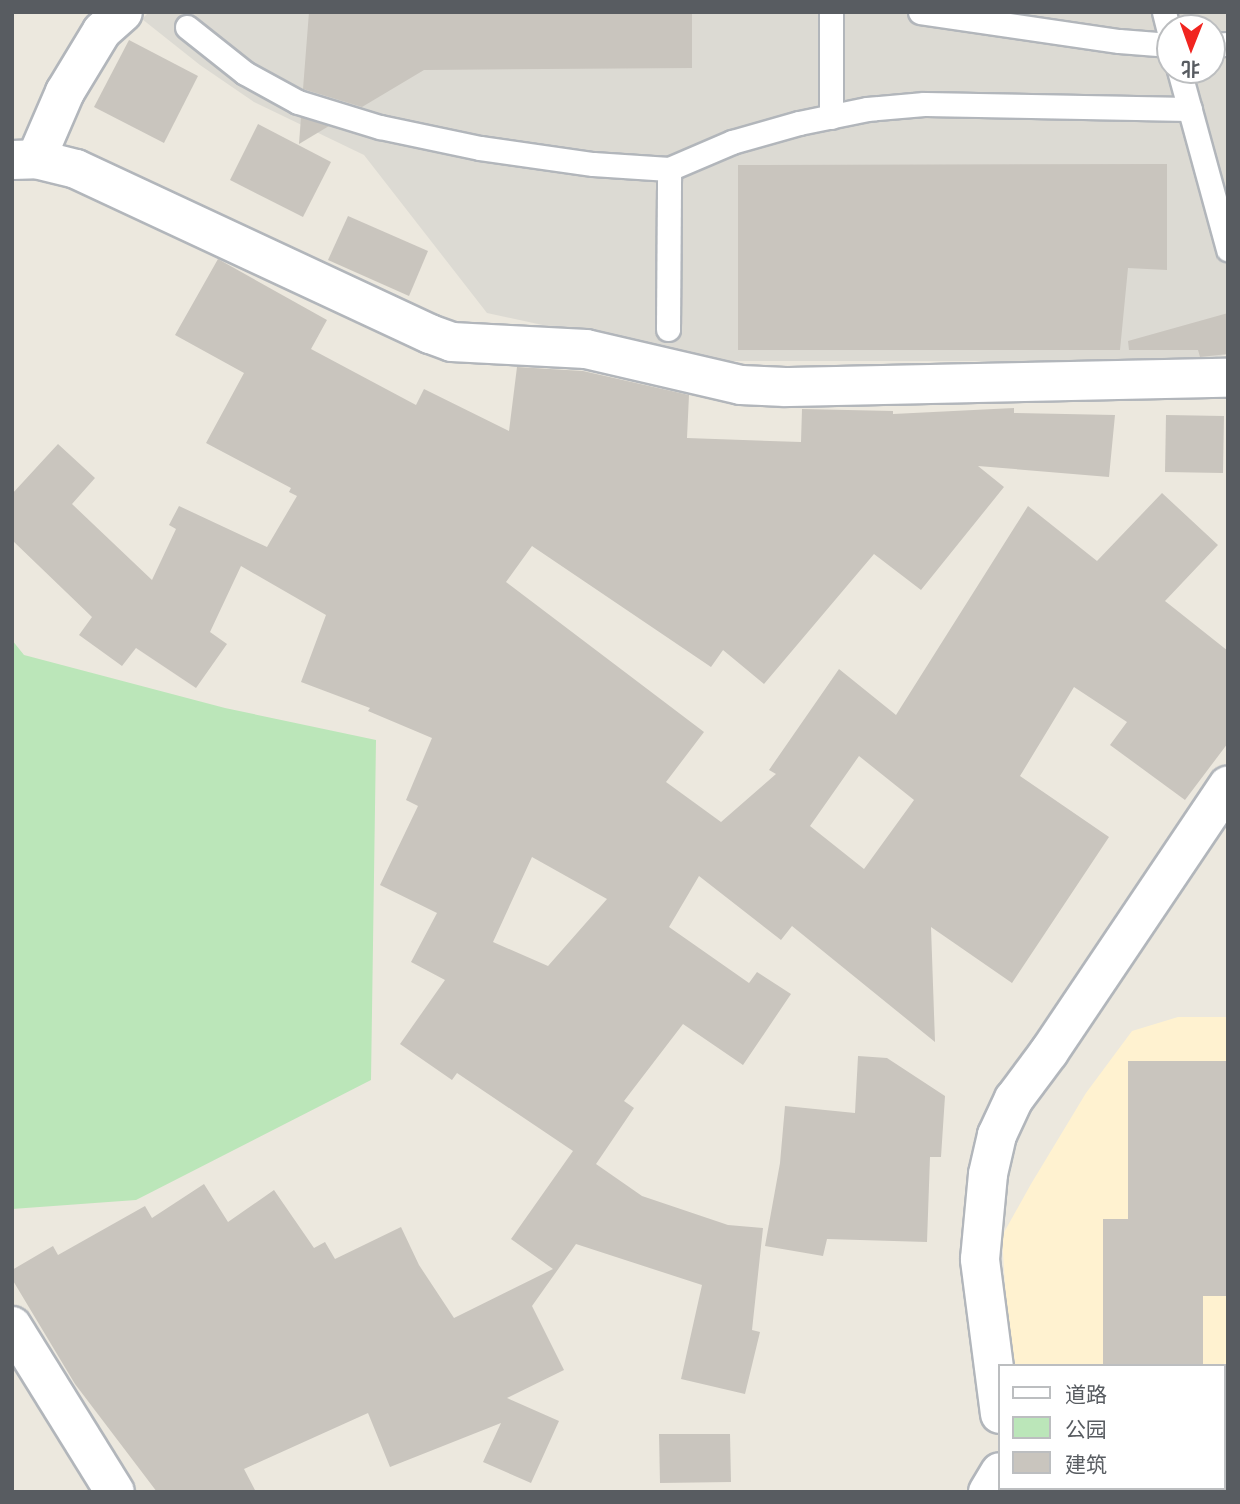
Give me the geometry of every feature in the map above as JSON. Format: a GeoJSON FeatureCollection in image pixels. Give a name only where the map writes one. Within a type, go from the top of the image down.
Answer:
{"type":"FeatureCollection","features":[{"type":"Feature","properties":{"kind":"street"},"geometry":{"type":"LineString","coordinates":[[123,12],[102,31],[24,160],[76,169],[452,342],[586,349],[704,379],[774,386],[1228,378]]}},
{"type":"Feature","properties":{"kind":"street"},"geometry":{"type":"LineString","coordinates":[[998,1398],[980,1259],[988,1174],[998,1135],[1014,1099],[1049,1052],[1228,786]]}},
{"type":"Feature","properties":{"kind":"street"},"geometry":{"type":"LineString","coordinates":[[12,1326],[115,1492]]}},
{"type":"Feature","properties":{"kind":"street"},"geometry":{"type":"LineString","coordinates":[[989,1492],[998,1476]]}},
{"type":"Feature","properties":{"kind":"lane"},"geometry":{"type":"LineString","coordinates":[[831,12],[831,117]]}},
{"type":"Feature","properties":{"kind":"lane"},"geometry":{"type":"LineString","coordinates":[[920,12],[1156,44]]}},
{"type":"Feature","properties":{"kind":"lane"},"geometry":{"type":"LineString","coordinates":[[187,27],[246,73],[298,102],[380,127],[593,164],[669,169],[732,142],[831,117],[924,104],[1189,109]]}},
{"type":"Feature","properties":{"kind":"lane"},"geometry":{"type":"LineString","coordinates":[[1183,84],[1228,249]]}},
{"type":"Feature","properties":{"kind":"lane"},"geometry":{"type":"LineString","coordinates":[[668,329],[669,169]]}},
{"type":"Feature","properties":{"kind":"shaded area"},"geometry":{"type":"Polygon","coordinates":[[[149,12],[1228,12],[1228,354],[1201,361],[709,361],[487,313],[364,155],[254,102],[200,65],[142,19],[149,12]]]}},
{"type":"Feature","properties":{"kind":"shaded area"},"geometry":{"type":"Polygon","coordinates":[[[1178,1017],[1228,1017],[1228,1492],[1022,1492],[1226,1490],[1226,1364],[1015,1364],[1006,1303],[1002,1236],[1086,1093],[1132,1031],[1178,1017]]]}},
{"type":"Feature","properties":{"kind":"green space"},"geometry":{"type":"Polygon","coordinates":[[[12,640],[24,655],[225,708],[376,740],[371,1080],[136,1200],[12,1209],[12,640]]]}},
{"type":"Feature","properties":{"kind":"building"},"geometry":{"type":"Polygon","coordinates":[[[309,12],[692,12],[692,68],[424,70],[362,107],[303,89],[309,12]]]}},
{"type":"Feature","properties":{"kind":"building"},"geometry":{"type":"Polygon","coordinates":[[[129,40],[198,76],[164,143],[94,107],[129,40]]]}},
{"type":"Feature","properties":{"kind":"building"},"geometry":{"type":"Polygon","coordinates":[[[301,117],[329,126],[299,144],[301,117]]]}},
{"type":"Feature","properties":{"kind":"building"},"geometry":{"type":"Polygon","coordinates":[[[258,124],[331,162],[303,217],[230,180],[258,124]]]}},
{"type":"Feature","properties":{"kind":"building"},"geometry":{"type":"Polygon","coordinates":[[[1167,164],[1167,270],[1128,268],[1120,350],[738,350],[738,165],[1167,164]]]}},
{"type":"Feature","properties":{"kind":"building"},"geometry":{"type":"Polygon","coordinates":[[[348,216],[428,251],[409,296],[328,260],[348,216]]]}},
{"type":"Feature","properties":{"kind":"building"},"geometry":{"type":"Polygon","coordinates":[[[218,259],[327,320],[311,349],[416,405],[424,389],[509,431],[517,367],[583,371],[689,395],[687,438],[801,442],[802,409],[893,411],[893,414],[1014,408],[1014,413],[1115,415],[1109,477],[978,466],[1004,487],[921,590],[874,554],[764,684],[723,650],[711,667],[532,546],[506,582],[704,732],[666,782],[721,822],[776,774],[769,770],[839,669],[896,715],[1028,506],[1097,561],[1162,493],[1218,545],[1165,601],[1228,651],[1228,743],[1185,800],[1110,745],[1127,722],[1074,687],[1020,776],[1109,837],[1012,983],[931,927],[935,1042],[792,926],[781,940],[699,876],[669,927],[749,983],[757,972],[791,994],[743,1065],[683,1024],[624,1101],[634,1108],[596,1164],[642,1196],[728,1225],[763,1228],[752,1330],[760,1332],[745,1394],[681,1379],[702,1285],[576,1244],[532,1306],[564,1370],[507,1398],[559,1421],[531,1483],[483,1462],[501,1423],[390,1467],[368,1413],[244,1469],[256,1492],[157,1492],[75,1384],[12,1279],[12,1270],[53,1246],[58,1255],[145,1206],[152,1218],[204,1184],[228,1222],[274,1190],[314,1248],[325,1242],[335,1259],[401,1227],[419,1265],[454,1318],[553,1269],[511,1239],[573,1151],[457,1073],[452,1080],[400,1044],[445,980],[411,962],[437,913],[380,885],[418,806],[406,800],[432,738],[368,711],[370,708],[301,682],[326,615],[241,566],[210,632],[227,644],[196,688],[136,648],[122,666],[79,635],[92,617],[12,540],[12,494],[58,444],[95,478],[72,504],[152,580],[176,529],[169,525],[179,506],[267,547],[297,496],[289,492],[291,488],[206,443],[244,373],[175,335],[218,259]],[[859,756],[810,826],[864,869],[914,800],[859,756]],[[532,857],[493,942],[548,966],[607,899],[532,857]]]}},
{"type":"Feature","properties":{"kind":"building"},"geometry":{"type":"Polygon","coordinates":[[[1228,313],[1228,354],[1200,357],[1198,350],[1129,350],[1128,341],[1228,313]]]}},
{"type":"Feature","properties":{"kind":"building"},"geometry":{"type":"Polygon","coordinates":[[[1166,415],[1224,416],[1223,473],[1165,472],[1166,415]]]}},
{"type":"Feature","properties":{"kind":"building"},"geometry":{"type":"Polygon","coordinates":[[[858,1056],[887,1058],[945,1096],[941,1157],[930,1157],[927,1242],[827,1239],[823,1256],[765,1246],[780,1163],[785,1106],[855,1113],[858,1056]]]}},
{"type":"Feature","properties":{"kind":"building"},"geometry":{"type":"Polygon","coordinates":[[[1128,1061],[1228,1061],[1228,1296],[1203,1296],[1203,1364],[1103,1364],[1103,1219],[1128,1219],[1128,1061]]]}},
{"type":"Feature","properties":{"kind":"building"},"geometry":{"type":"Polygon","coordinates":[[[659,1434],[730,1434],[731,1482],[660,1483],[659,1434]]]}}]}
